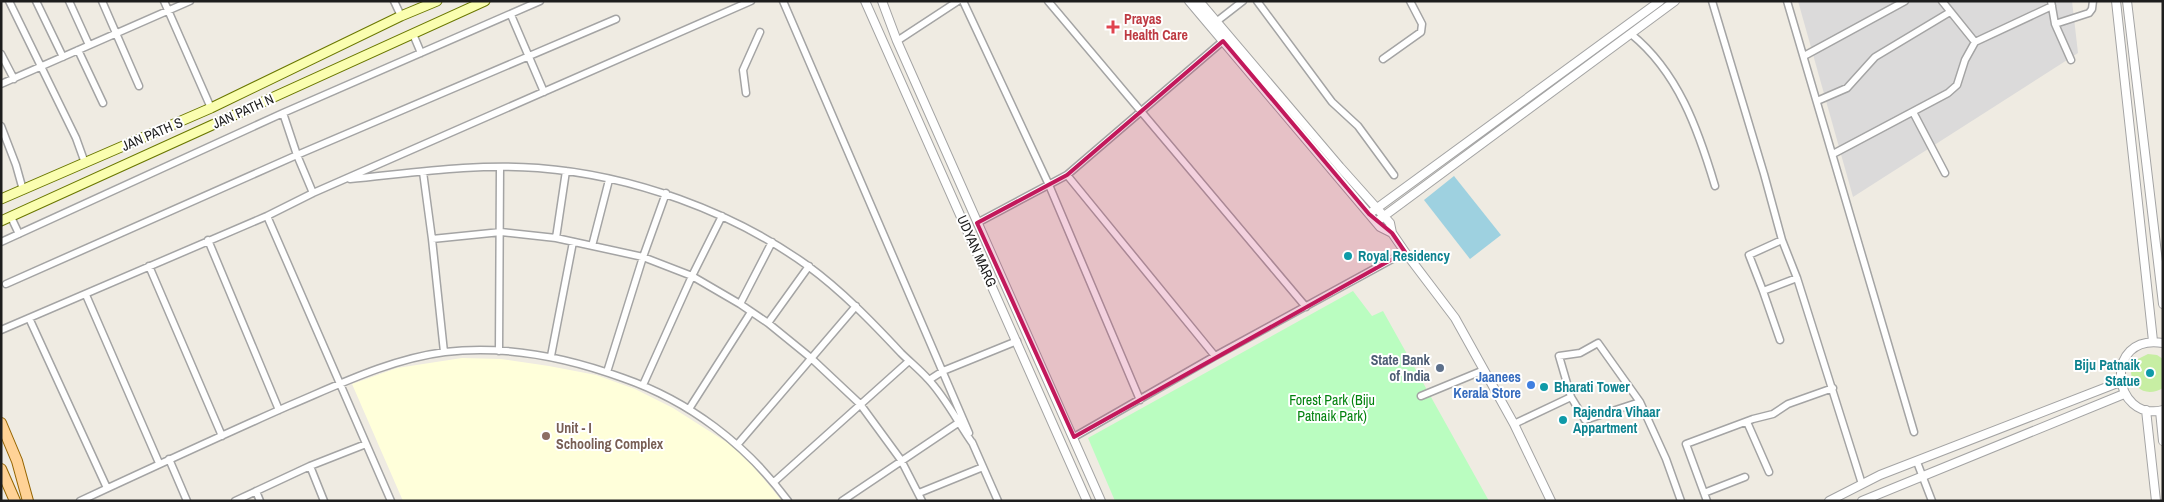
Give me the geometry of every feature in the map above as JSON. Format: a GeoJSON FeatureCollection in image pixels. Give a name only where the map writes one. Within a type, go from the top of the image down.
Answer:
{"type":"FeatureCollection","features":[{"type":"Feature","properties":{"kind":"main road","name":"JAN PATH S"},"geometry":{"type":"LineString","coordinates":[[1,198],[211,108],[401,16],[437,1]]}},
{"type":"Feature","properties":{"kind":"main road","name":"JAN PATH N"},"geometry":{"type":"LineString","coordinates":[[1,221],[485,1]]}},
{"type":"Feature","properties":{"kind":"main road"},"geometry":{"type":"LineString","coordinates":[[1,423],[17,461],[28,501]]}},
{"type":"Feature","properties":{"kind":"main road"},"geometry":{"type":"LineString","coordinates":[[1,469],[15,501]]}},
{"type":"Feature","properties":{"kind":"street"},"geometry":{"type":"LineString","coordinates":[[9,1],[76,138],[84,163]]}},
{"type":"Feature","properties":{"kind":"street"},"geometry":{"type":"LineString","coordinates":[[36,1],[63,57]]}},
{"type":"Feature","properties":{"kind":"street"},"geometry":{"type":"LineString","coordinates":[[69,1],[89,45]]}},
{"type":"Feature","properties":{"kind":"street"},"geometry":{"type":"LineString","coordinates":[[102,1],[139,86]]}},
{"type":"Feature","properties":{"kind":"street"},"geometry":{"type":"LineString","coordinates":[[164,1],[211,108]]}},
{"type":"Feature","properties":{"kind":"street"},"geometry":{"type":"LineString","coordinates":[[1,84],[169,12],[190,1]]}},
{"type":"Feature","properties":{"kind":"street"},"geometry":{"type":"LineString","coordinates":[[394,1],[401,16]]}},
{"type":"Feature","properties":{"kind":"street"},"geometry":{"type":"LineString","coordinates":[[1,242],[283,113],[540,1]]}},
{"type":"Feature","properties":{"kind":"street"},"geometry":{"type":"LineString","coordinates":[[1,330],[267,216],[343,180],[751,1]]}},
{"type":"Feature","properties":{"kind":"street"},"geometry":{"type":"LineString","coordinates":[[782,1],[944,371],[997,501]]}},
{"type":"Feature","properties":{"kind":"street","name":"UDYAN MARG"},"geometry":{"type":"LineString","coordinates":[[865,1],[1087,501]]}},
{"type":"Feature","properties":{"kind":"street","name":"UDYAN MARG"},"geometry":{"type":"LineString","coordinates":[[882,1],[977,223],[1101,501]]}},
{"type":"Feature","properties":{"kind":"street"},"geometry":{"type":"LineString","coordinates":[[898,41],[958,1]]}},
{"type":"Feature","properties":{"kind":"street"},"geometry":{"type":"LineString","coordinates":[[963,1],[1049,185],[1140,400]]}},
{"type":"Feature","properties":{"kind":"street"},"geometry":{"type":"LineString","coordinates":[[1048,1],[1306,307]]}},
{"type":"Feature","properties":{"kind":"street"},"geometry":{"type":"LineString","coordinates":[[1189,1],[1380,227],[1392,233]]}},
{"type":"Feature","properties":{"kind":"street"},"geometry":{"type":"LineString","coordinates":[[1199,1],[1390,223],[1392,233],[1455,318],[1514,424],[1551,501]]}},
{"type":"Feature","properties":{"kind":"street"},"geometry":{"type":"LineString","coordinates":[[1216,22],[1242,1]]}},
{"type":"Feature","properties":{"kind":"street"},"geometry":{"type":"LineString","coordinates":[[1383,58],[1421,32],[1422,24],[1410,1]]}},
{"type":"Feature","properties":{"kind":"street"},"geometry":{"type":"LineString","coordinates":[[1369,214],[1660,1]]}},
{"type":"Feature","properties":{"kind":"street"},"geometry":{"type":"LineString","coordinates":[[1376,222],[1675,1]]}},
{"type":"Feature","properties":{"kind":"street"},"geometry":{"type":"LineString","coordinates":[[1712,1],[1782,240],[1798,278],[1862,484]]}},
{"type":"Feature","properties":{"kind":"street"},"geometry":{"type":"LineString","coordinates":[[1787,1],[1914,432]]}},
{"type":"Feature","properties":{"kind":"street"},"geometry":{"type":"LineString","coordinates":[[1804,56],[1904,1]]}},
{"type":"Feature","properties":{"kind":"street"},"geometry":{"type":"LineString","coordinates":[[1942,1],[1975,42]]}},
{"type":"Feature","properties":{"kind":"street"},"geometry":{"type":"LineString","coordinates":[[2055,24],[2089,13],[2092,10],[2093,1]]}},
{"type":"Feature","properties":{"kind":"street"},"geometry":{"type":"LineString","coordinates":[[2116,1],[2153,341]]}},
{"type":"Feature","properties":{"kind":"street"},"geometry":{"type":"LineString","coordinates":[[2127,1],[2163,304]]}},
{"type":"Feature","properties":{"kind":"street"},"geometry":{"type":"LineString","coordinates":[[1262,3],[1332,102],[1358,126],[1394,175]]}},
{"type":"Feature","properties":{"kind":"street"},"geometry":{"type":"LineString","coordinates":[[1833,154],[1948,93],[1957,85],[1965,60],[1975,42],[2052,4],[2055,24],[2071,60]]}},
{"type":"Feature","properties":{"kind":"street"},"geometry":{"type":"LineString","coordinates":[[1817,101],[1847,88],[1875,57],[1950,12]]}},
{"type":"Feature","properties":{"kind":"street"},"geometry":{"type":"LineString","coordinates":[[510,15],[544,92]]}},
{"type":"Feature","properties":{"kind":"street"},"geometry":{"type":"LineString","coordinates":[[6,284],[297,155],[616,19]]}},
{"type":"Feature","properties":{"kind":"street"},"geometry":{"type":"LineString","coordinates":[[746,93],[743,70],[760,32]]}},
{"type":"Feature","properties":{"kind":"street"},"geometry":{"type":"LineString","coordinates":[[413,34],[421,53]]}},
{"type":"Feature","properties":{"kind":"street"},"geometry":{"type":"LineString","coordinates":[[1631,34],[1648,47],[1675,84],[1692,117],[1715,186]]}},
{"type":"Feature","properties":{"kind":"street"},"geometry":{"type":"LineString","coordinates":[[977,223],[1068,175],[1223,41]]}},
{"type":"Feature","properties":{"kind":"street"},"geometry":{"type":"LineString","coordinates":[[78,50],[103,103]]}},
{"type":"Feature","properties":{"kind":"street"},"geometry":{"type":"LineString","coordinates":[[1,54],[14,79]]}},
{"type":"Feature","properties":{"kind":"street"},"geometry":{"type":"LineString","coordinates":[[1913,112],[1945,173]]}},
{"type":"Feature","properties":{"kind":"street"},"geometry":{"type":"LineString","coordinates":[[283,113],[313,194]]}},
{"type":"Feature","properties":{"kind":"street"},"geometry":{"type":"LineString","coordinates":[[1,126],[16,165],[23,190]]}},
{"type":"Feature","properties":{"kind":"street"},"geometry":{"type":"LineString","coordinates":[[343,180],[500,167],[566,171],[666,193],[722,216],[772,242],[808,266],[856,306],[929,380],[973,444]]}},
{"type":"Feature","properties":{"kind":"street"},"geometry":{"type":"LineString","coordinates":[[499,351],[500,167]]}},
{"type":"Feature","properties":{"kind":"street"},"geometry":{"type":"LineString","coordinates":[[556,238],[566,171]]}},
{"type":"Feature","properties":{"kind":"street"},"geometry":{"type":"LineString","coordinates":[[423,172],[444,352]]}},
{"type":"Feature","properties":{"kind":"street"},"geometry":{"type":"LineString","coordinates":[[1068,175],[1215,356]]}},
{"type":"Feature","properties":{"kind":"street"},"geometry":{"type":"LineString","coordinates":[[592,246],[609,180]]}},
{"type":"Feature","properties":{"kind":"street"},"geometry":{"type":"LineString","coordinates":[[607,372],[643,257],[666,193]]}},
{"type":"Feature","properties":{"kind":"street"},"geometry":{"type":"LineString","coordinates":[[267,216],[391,501]]}},
{"type":"Feature","properties":{"kind":"street"},"geometry":{"type":"LineString","coordinates":[[643,385],[692,276],[722,216]]}},
{"type":"Feature","properties":{"kind":"street"},"geometry":{"type":"LineString","coordinates":[[11,217],[19,234]]}},
{"type":"Feature","properties":{"kind":"street"},"geometry":{"type":"LineString","coordinates":[[432,239],[501,232],[556,238],[643,257],[692,276],[740,304],[768,324],[811,358],[860,404],[901,460],[922,501]]}},
{"type":"Feature","properties":{"kind":"street"},"geometry":{"type":"LineString","coordinates":[[208,240],[279,410]]}},
{"type":"Feature","properties":{"kind":"street"},"geometry":{"type":"LineString","coordinates":[[1780,340],[1764,291],[1749,255],[1782,240]]}},
{"type":"Feature","properties":{"kind":"street"},"geometry":{"type":"LineString","coordinates":[[551,356],[572,242]]}},
{"type":"Feature","properties":{"kind":"street"},"geometry":{"type":"LineString","coordinates":[[740,304],[772,242]]}},
{"type":"Feature","properties":{"kind":"street"},"geometry":{"type":"LineString","coordinates":[[1074,437],[1215,356],[1405,252]]}},
{"type":"Feature","properties":{"kind":"street"},"geometry":{"type":"LineString","coordinates":[[149,266],[222,436]]}},
{"type":"Feature","properties":{"kind":"street"},"geometry":{"type":"LineString","coordinates":[[768,324],[808,266]]}},
{"type":"Feature","properties":{"kind":"street"},"geometry":{"type":"LineString","coordinates":[[1764,291],[1798,278]]}},
{"type":"Feature","properties":{"kind":"street"},"geometry":{"type":"LineString","coordinates":[[86,295],[159,463]]}},
{"type":"Feature","properties":{"kind":"street"},"geometry":{"type":"LineString","coordinates":[[737,446],[856,306]]}},
{"type":"Feature","properties":{"kind":"street"},"geometry":{"type":"LineString","coordinates":[[689,409],[751,312]]}},
{"type":"Feature","properties":{"kind":"street"},"geometry":{"type":"LineString","coordinates":[[29,318],[107,488]]}},
{"type":"Feature","properties":{"kind":"street"},"geometry":{"type":"LineString","coordinates":[[929,380],[944,371],[1017,341]]}},
{"type":"Feature","properties":{"kind":"street"},"geometry":{"type":"LineString","coordinates":[[2163,342],[2153,341],[2141,344],[2131,350],[2122,365],[2120,382],[2124,394],[2130,401],[2146,410],[2161,411],[2163,441]]}},
{"type":"Feature","properties":{"kind":"street"},"geometry":{"type":"LineString","coordinates":[[1640,402],[1585,420],[1571,397],[1559,356],[1580,353],[1598,343],[1640,402],[1666,459],[1680,501]]}},
{"type":"Feature","properties":{"kind":"street"},"geometry":{"type":"LineString","coordinates":[[82,500],[159,463],[279,410],[386,366],[444,352],[499,351],[551,356],[607,372],[643,385],[689,409],[737,446],[774,482],[788,501]]}},
{"type":"Feature","properties":{"kind":"street"},"geometry":{"type":"LineString","coordinates":[[774,482],[909,361]]}},
{"type":"Feature","properties":{"kind":"street"},"geometry":{"type":"LineString","coordinates":[[1421,396],[1484,370]]}},
{"type":"Feature","properties":{"kind":"street"},"geometry":{"type":"LineString","coordinates":[[1829,501],[1862,484],[2120,382]]}},
{"type":"Feature","properties":{"kind":"street"},"geometry":{"type":"LineString","coordinates":[[1707,501],[1686,444],[1773,414],[1788,404],[1833,388]]}},
{"type":"Feature","properties":{"kind":"street"},"geometry":{"type":"LineString","coordinates":[[1862,501],[2124,394]]}},
{"type":"Feature","properties":{"kind":"street"},"geometry":{"type":"LineString","coordinates":[[1514,424],[1571,397]]}},
{"type":"Feature","properties":{"kind":"street"},"geometry":{"type":"LineString","coordinates":[[2146,410],[2156,501]]}},
{"type":"Feature","properties":{"kind":"street"},"geometry":{"type":"LineString","coordinates":[[1747,422],[1769,472]]}},
{"type":"Feature","properties":{"kind":"street"},"geometry":{"type":"LineString","coordinates":[[842,501],[958,423]]}},
{"type":"Feature","properties":{"kind":"street"},"geometry":{"type":"LineString","coordinates":[[235,501],[310,466],[366,444]]}},
{"type":"Feature","properties":{"kind":"street"},"geometry":{"type":"LineString","coordinates":[[169,459],[187,501]]}},
{"type":"Feature","properties":{"kind":"street"},"geometry":{"type":"LineString","coordinates":[[1917,462],[1932,501]]}},
{"type":"Feature","properties":{"kind":"street"},"geometry":{"type":"LineString","coordinates":[[310,466],[324,501]]}},
{"type":"Feature","properties":{"kind":"street"},"geometry":{"type":"LineString","coordinates":[[919,494],[983,467]]}},
{"type":"Feature","properties":{"kind":"street"},"geometry":{"type":"LineString","coordinates":[[1075,473],[1087,468]]}},
{"type":"Feature","properties":{"kind":"street"},"geometry":{"type":"LineString","coordinates":[[1704,493],[1745,477]]}},
{"type":"Feature","properties":{"kind":"street"},"geometry":{"type":"LineString","coordinates":[[256,491],[260,501]]}},
{"type":"Feature","properties":{"kind":"highlighted area"},"geometry":{"type":"Polygon","coordinates":[[[1223,41],[1369,214],[1392,233],[1405,252],[1074,437],[977,223],[1067,175],[1223,41]]]}},
{"type":"Feature","properties":{"kind":"shaded area"},"geometry":{"type":"Polygon","coordinates":[[[1798,1],[2072,1],[2078,53],[1853,197],[1798,1]]]}},
{"type":"Feature","properties":{"kind":"shaded area","name":"Unit - I Schooling Complex"},"geometry":{"type":"Polygon","coordinates":[[[462,358],[501,359],[549,366],[596,375],[635,389],[673,408],[731,445],[754,467],[782,501],[403,501],[352,384],[397,368],[462,358]]]}},
{"type":"Feature","properties":{"kind":"green space","name":"Forest Park (Biju Patnaik Park)"},"geometry":{"type":"Polygon","coordinates":[[[1353,291],[1372,316],[1383,311],[1489,501],[1115,501],[1088,438],[1353,291]]]}},
{"type":"Feature","properties":{"kind":"green space"},"geometry":{"type":"Polygon","coordinates":[[[2148,354],[2157,355],[2163,359],[2163,388],[2152,392],[2138,388],[2132,379],[2131,373],[2136,360],[2148,354]]]}},
{"type":"Feature","properties":{"kind":"water"},"geometry":{"type":"Polygon","coordinates":[[[1454,176],[1501,235],[1470,259],[1424,200],[1454,176]]]}},
{"type":"Feature","properties":{"kind":"place","name":"Prayas Health Care"},"geometry":{"type":"Point","coordinates":[1113,27]}},
{"type":"Feature","properties":{"kind":"place","name":"Royal Residency"},"geometry":{"type":"Point","coordinates":[1348,256]}},
{"type":"Feature","properties":{"kind":"place","name":"State Bank of India"},"geometry":{"type":"Point","coordinates":[1440,368]}},
{"type":"Feature","properties":{"kind":"place","name":"Biju Patnaik Statue"},"geometry":{"type":"Point","coordinates":[2150,373]}},
{"type":"Feature","properties":{"kind":"place","name":"Jaanees Kerala Store"},"geometry":{"type":"Point","coordinates":[1531,385]}},
{"type":"Feature","properties":{"kind":"place","name":"Bharati Tower"},"geometry":{"type":"Point","coordinates":[1544,387]}},
{"type":"Feature","properties":{"kind":"place","name":"Rajendra Vihaar Appartment"},"geometry":{"type":"Point","coordinates":[1563,420]}},
{"type":"Feature","properties":{"kind":"place","name":"Unit - I Schooling Complex"},"geometry":{"type":"Point","coordinates":[546,436]}}]}
